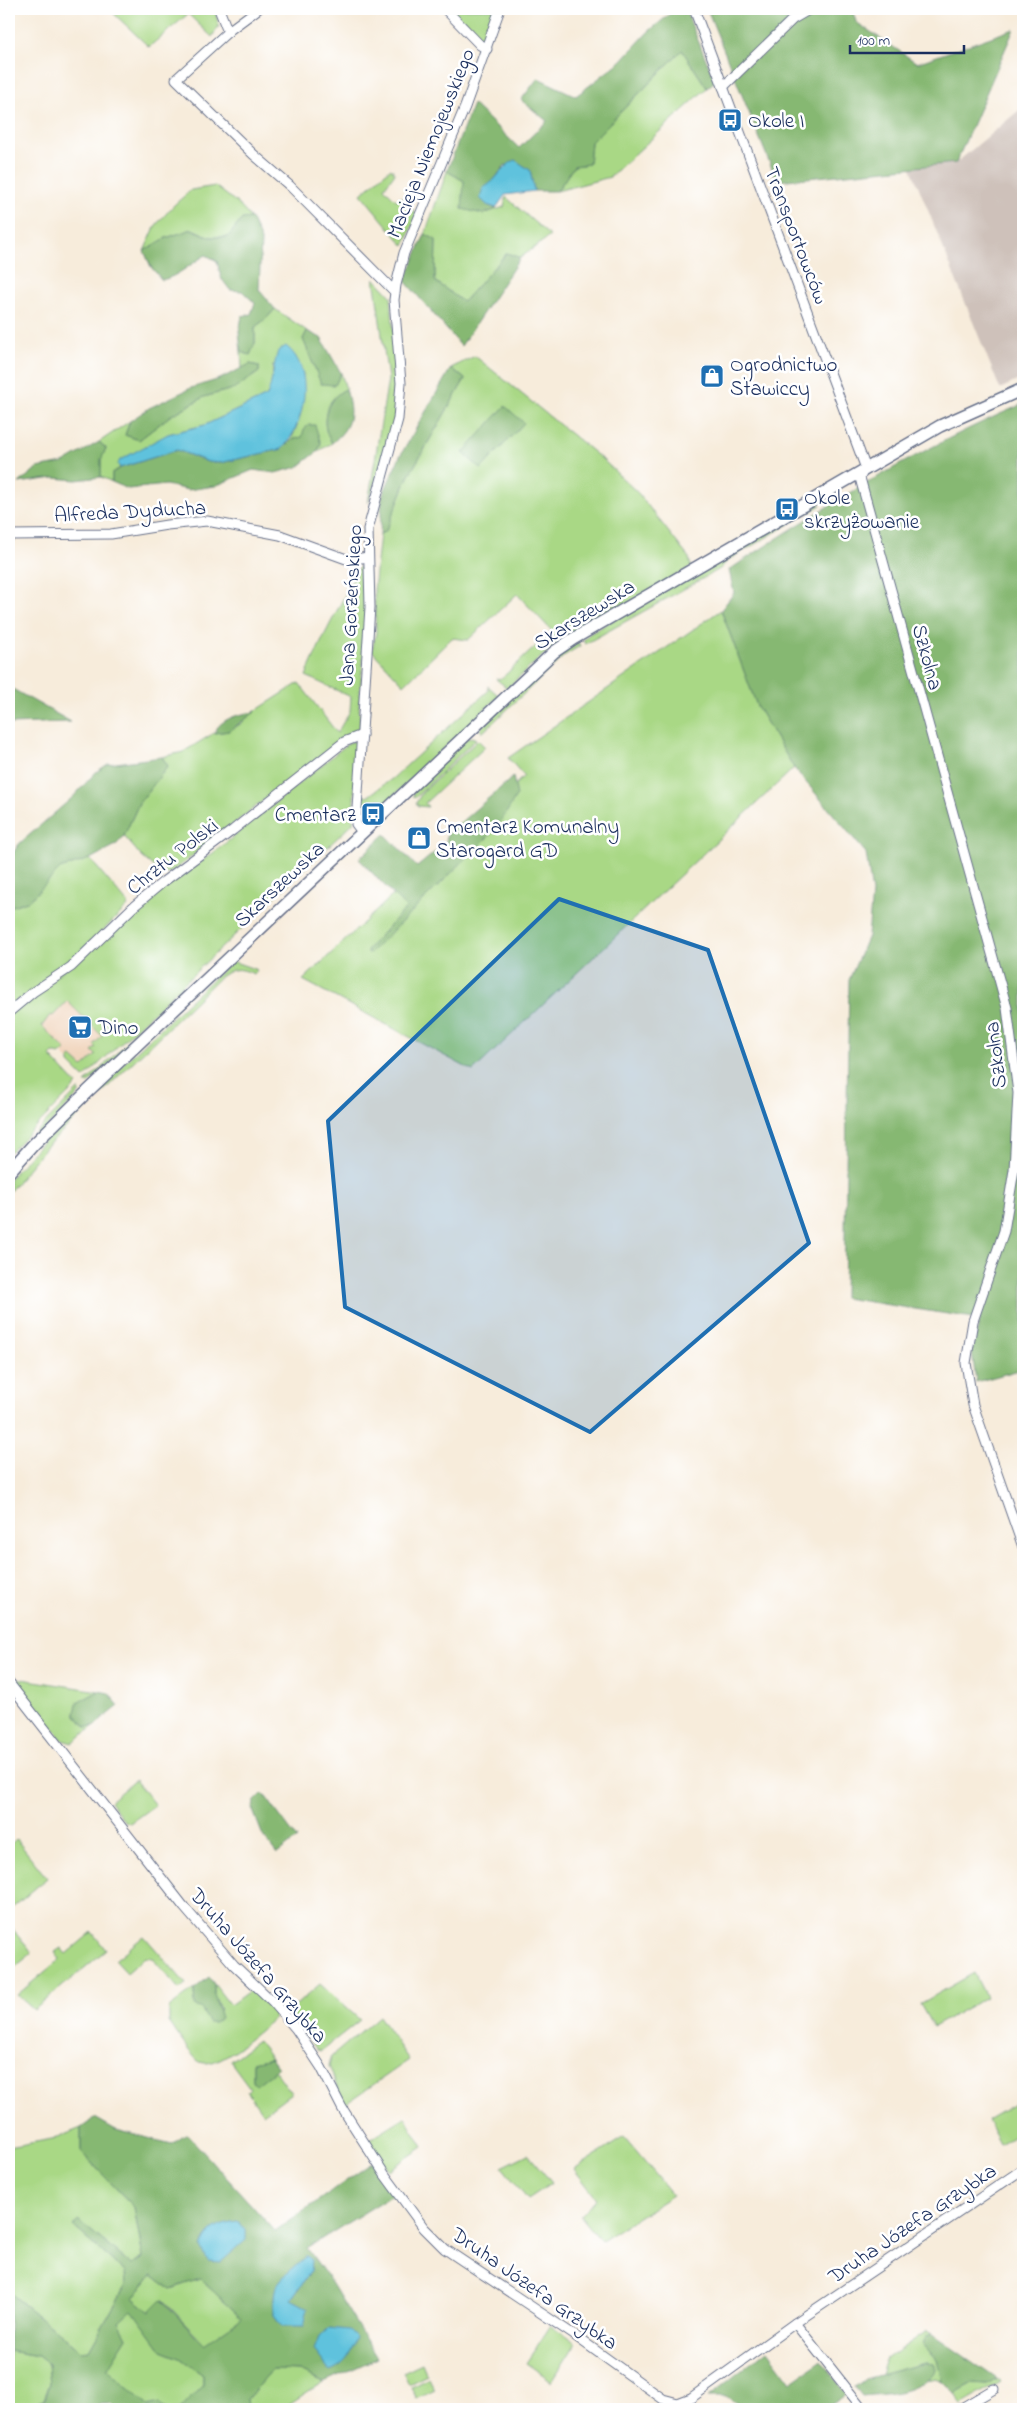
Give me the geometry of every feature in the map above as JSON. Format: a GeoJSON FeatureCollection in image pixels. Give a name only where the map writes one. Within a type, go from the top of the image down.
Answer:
{"type":"FeatureCollection","features":[{"type":"Feature","properties":{"kind":"main road","name":"Skarszewska"},"geometry":{"type":"LineString","coordinates":[[9,1172],[33,1145],[88,1092],[554,652],[573,639],[940,426],[1023,389]]}},
{"type":"Feature","properties":{"kind":"street"},"geometry":{"type":"LineString","coordinates":[[219,9],[228,32]]}},
{"type":"Feature","properties":{"kind":"street"},"geometry":{"type":"LineString","coordinates":[[258,9],[228,32],[176,79],[253,154],[290,186],[395,292]]}},
{"type":"Feature","properties":{"kind":"street"},"geometry":{"type":"LineString","coordinates":[[445,9],[480,45],[487,49]]}},
{"type":"Feature","properties":{"kind":"street","name":"Macieja Niemojewskiego"},"geometry":{"type":"LineString","coordinates":[[395,292],[404,254],[487,49],[500,9]]}},
{"type":"Feature","properties":{"kind":"street","name":"Transportowców"},"geometry":{"type":"LineString","coordinates":[[694,9],[865,466],[861,473]]}},
{"type":"Feature","properties":{"kind":"street"},"geometry":{"type":"LineString","coordinates":[[723,87],[793,19],[810,9]]}},
{"type":"Feature","properties":{"kind":"street","name":"Jana Gorzeńskiego"},"geometry":{"type":"LineString","coordinates":[[362,832],[356,824],[370,607],[368,529],[398,419],[400,402],[401,383],[395,292]]}},
{"type":"Feature","properties":{"kind":"street","name":"Szkolna"},"geometry":{"type":"LineString","coordinates":[[861,473],[860,478],[996,967],[1012,1040],[1018,1093],[1014,1170],[1004,1231],[973,1321],[966,1363],[974,1405],[1023,1547]]}},
{"type":"Feature","properties":{"kind":"street","name":"Alfreda Dyducha"},"geometry":{"type":"LineString","coordinates":[[9,535],[111,534],[167,524],[207,521],[280,535],[349,560],[368,557]]}},
{"type":"Feature","properties":{"kind":"street","name":"Chrztu Polski"},"geometry":{"type":"LineString","coordinates":[[9,1012],[33,992],[71,967],[133,907],[163,882],[233,830],[344,742],[362,735]]}},
{"type":"Feature","properties":{"kind":"street","name":"Druha Józefa Grzybka"},"geometry":{"type":"LineString","coordinates":[[9,1683],[184,1907],[234,1965],[273,2002],[300,2034],[321,2067],[342,2108],[385,2175],[424,2228],[445,2249],[670,2402],[678,2403],[691,2398],[795,2323],[1023,2169]]}},
{"type":"Feature","properties":{"kind":"street"},"geometry":{"type":"LineString","coordinates":[[795,2323],[863,2409]]}},
{"type":"Feature","properties":{"kind":"street"},"geometry":{"type":"LineString","coordinates":[[960,2409],[994,2389]]}},
{"type":"Feature","properties":{"kind":"highlighted area"},"geometry":{"type":"Polygon","coordinates":[[[559,899],[708,950],[809,1243],[590,1432],[345,1307],[328,1121],[559,899]]]}},
{"type":"Feature","properties":{"kind":"shaded area"},"geometry":{"type":"Polygon","coordinates":[[[1023,107],[1023,378],[1000,389],[911,168],[956,163],[1023,107]]]}},
{"type":"Feature","properties":{"kind":"shaded area"},"geometry":{"type":"Polygon","coordinates":[[[57,984],[118,1046],[90,1072],[80,1072],[29,1020],[57,984]]]}},
{"type":"Feature","properties":{"kind":"green space"},"geometry":{"type":"Polygon","coordinates":[[[109,9],[215,9],[219,26],[212,37],[188,14],[149,47],[109,9]]]}},
{"type":"Feature","properties":{"kind":"green space"},"geometry":{"type":"Polygon","coordinates":[[[454,9],[497,9],[488,36],[484,40],[478,39],[451,12],[454,9]]]}},
{"type":"Feature","properties":{"kind":"green space"},"geometry":{"type":"Polygon","coordinates":[[[676,9],[685,9],[715,81],[707,88],[682,50],[591,142],[589,164],[574,166],[557,191],[534,191],[530,170],[505,165],[491,184],[487,205],[497,209],[483,214],[462,209],[464,181],[447,171],[473,104],[519,148],[547,121],[521,100],[538,78],[576,96],[621,61],[648,32],[676,9]]]}},
{"type":"Feature","properties":{"kind":"green space"},"geometry":{"type":"Polygon","coordinates":[[[707,9],[852,9],[856,22],[917,63],[1014,29],[956,163],[777,181],[707,9]]]}},
{"type":"Feature","properties":{"kind":"green space"},"geometry":{"type":"Polygon","coordinates":[[[682,50],[707,88],[610,177],[557,191],[574,166],[589,164],[591,142],[682,50]]]}},
{"type":"Feature","properties":{"kind":"green space"},"geometry":{"type":"Polygon","coordinates":[[[391,168],[395,173],[384,188],[396,200],[402,197],[417,215],[404,246],[361,194],[391,168]]]}},
{"type":"Feature","properties":{"kind":"green space"},"geometry":{"type":"Polygon","coordinates":[[[447,171],[464,181],[483,214],[504,207],[506,197],[550,236],[520,258],[507,253],[463,302],[435,281],[436,240],[425,234],[447,171]]]}},
{"type":"Feature","properties":{"kind":"green space"},"geometry":{"type":"Polygon","coordinates":[[[215,186],[236,202],[251,218],[242,219],[228,237],[210,237],[192,229],[166,238],[144,251],[156,225],[174,205],[191,190],[215,186]]]}},
{"type":"Feature","properties":{"kind":"green space"},"geometry":{"type":"Polygon","coordinates":[[[251,218],[261,240],[259,290],[275,309],[255,327],[255,343],[250,355],[241,352],[239,332],[242,316],[251,314],[255,303],[242,291],[230,290],[221,278],[217,261],[206,255],[179,273],[162,280],[151,267],[144,251],[166,238],[192,229],[210,237],[228,237],[242,219],[251,218]]]}},
{"type":"Feature","properties":{"kind":"green space"},"geometry":{"type":"Polygon","coordinates":[[[425,234],[436,240],[435,281],[463,302],[507,253],[520,258],[461,346],[405,281],[425,234]]]}},
{"type":"Feature","properties":{"kind":"green space"},"geometry":{"type":"Polygon","coordinates":[[[374,278],[391,296],[398,395],[394,429],[368,503],[388,379],[374,278]]]}},
{"type":"Feature","properties":{"kind":"green space"},"geometry":{"type":"Polygon","coordinates":[[[275,309],[307,331],[303,339],[309,352],[335,385],[341,373],[346,389],[333,399],[326,413],[326,428],[332,443],[317,452],[321,444],[303,437],[291,440],[298,424],[303,390],[303,373],[273,365],[272,384],[267,396],[205,425],[168,434],[118,464],[120,468],[112,474],[112,482],[101,477],[101,460],[106,448],[99,442],[130,421],[125,435],[139,440],[170,416],[204,397],[236,388],[259,372],[259,366],[250,364],[242,369],[241,352],[250,355],[255,343],[255,327],[275,309]]]}},
{"type":"Feature","properties":{"kind":"green space"},"geometry":{"type":"Polygon","coordinates":[[[307,331],[321,338],[341,373],[335,385],[321,384],[303,339],[307,331]]]}},
{"type":"Feature","properties":{"kind":"green space"},"geometry":{"type":"Polygon","coordinates":[[[475,356],[602,459],[638,493],[689,558],[691,567],[549,650],[507,688],[496,679],[502,678],[552,631],[517,594],[468,640],[452,638],[404,685],[372,651],[376,632],[374,590],[380,534],[386,531],[408,477],[465,379],[451,368],[475,356]]]}},
{"type":"Feature","properties":{"kind":"green space"},"geometry":{"type":"Polygon","coordinates":[[[250,364],[259,366],[259,372],[236,388],[204,397],[170,416],[139,440],[125,435],[130,421],[149,408],[191,388],[220,379],[250,364]]]}},
{"type":"Feature","properties":{"kind":"green space"},"geometry":{"type":"Polygon","coordinates":[[[451,368],[465,379],[408,477],[386,531],[380,534],[382,496],[400,456],[451,368]]]}},
{"type":"Feature","properties":{"kind":"green space"},"geometry":{"type":"Polygon","coordinates":[[[346,389],[350,406],[349,419],[344,431],[332,443],[326,428],[326,413],[333,399],[346,389]]]}},
{"type":"Feature","properties":{"kind":"green space"},"geometry":{"type":"Polygon","coordinates":[[[1023,404],[1023,1369],[976,1382],[972,1351],[980,1319],[844,1298],[849,980],[868,936],[872,893],[866,853],[794,768],[757,706],[721,610],[734,593],[729,570],[872,480],[946,440],[1023,404]]]}},
{"type":"Feature","properties":{"kind":"green space"},"geometry":{"type":"Polygon","coordinates":[[[505,406],[524,423],[481,469],[463,453],[505,406]]]}},
{"type":"Feature","properties":{"kind":"green space"},"geometry":{"type":"Polygon","coordinates":[[[309,425],[315,425],[321,444],[317,452],[298,467],[275,473],[253,470],[215,486],[188,490],[166,485],[128,489],[112,482],[112,473],[120,468],[177,450],[208,462],[220,463],[282,449],[291,440],[302,437],[304,429],[309,425]]]}},
{"type":"Feature","properties":{"kind":"green space"},"geometry":{"type":"Polygon","coordinates":[[[99,442],[106,448],[101,460],[101,477],[76,480],[54,478],[19,483],[37,468],[63,463],[99,442]]]}},
{"type":"Feature","properties":{"kind":"green space"},"geometry":{"type":"Polygon","coordinates":[[[817,503],[821,505],[728,560],[720,569],[585,644],[583,640],[589,634],[817,503]]]}},
{"type":"Feature","properties":{"kind":"green space"},"geometry":{"type":"Polygon","coordinates":[[[359,567],[364,569],[366,577],[366,633],[359,702],[360,728],[356,733],[346,736],[172,872],[162,874],[141,856],[124,836],[139,803],[168,766],[162,757],[183,752],[214,733],[229,731],[242,723],[249,715],[299,683],[337,733],[350,711],[351,697],[306,676],[359,567]]]}},
{"type":"Feature","properties":{"kind":"green space"},"geometry":{"type":"Polygon","coordinates":[[[721,610],[757,706],[794,768],[473,1071],[303,980],[394,894],[432,864],[524,776],[508,758],[721,610]]]}},
{"type":"Feature","properties":{"kind":"green space"},"geometry":{"type":"Polygon","coordinates":[[[578,642],[580,646],[565,655],[482,733],[480,728],[546,664],[578,642]]]}},
{"type":"Feature","properties":{"kind":"green space"},"geometry":{"type":"Polygon","coordinates":[[[488,686],[499,696],[386,803],[380,799],[361,813],[362,795],[367,797],[393,778],[488,691],[488,686]]]}},
{"type":"Feature","properties":{"kind":"green space"},"geometry":{"type":"Polygon","coordinates":[[[9,687],[71,722],[9,724],[9,687]]]}},
{"type":"Feature","properties":{"kind":"green space"},"geometry":{"type":"Polygon","coordinates":[[[255,712],[229,731],[214,733],[226,720],[255,712]]]}},
{"type":"Feature","properties":{"kind":"green space"},"geometry":{"type":"Polygon","coordinates":[[[472,737],[476,739],[415,798],[413,796],[414,789],[467,738],[472,737]]]}},
{"type":"Feature","properties":{"kind":"green space"},"geometry":{"type":"Polygon","coordinates":[[[478,740],[485,747],[425,803],[428,807],[418,806],[416,803],[422,793],[478,740]]]}},
{"type":"Feature","properties":{"kind":"green space"},"geometry":{"type":"Polygon","coordinates":[[[357,741],[353,823],[84,1078],[69,1063],[69,1059],[72,1057],[83,1067],[96,1055],[92,1051],[96,1047],[94,1045],[102,1036],[67,1001],[53,1016],[50,1015],[42,1026],[66,1050],[59,1055],[53,1053],[50,1056],[77,1085],[9,1153],[9,1015],[143,904],[217,850],[350,742],[357,741]]]}},
{"type":"Feature","properties":{"kind":"green space"},"geometry":{"type":"Polygon","coordinates":[[[162,757],[168,766],[139,803],[124,836],[116,845],[90,859],[60,869],[30,900],[9,907],[9,859],[19,844],[73,797],[96,772],[108,764],[162,757]]]}},
{"type":"Feature","properties":{"kind":"green space"},"geometry":{"type":"Polygon","coordinates":[[[513,777],[517,795],[497,828],[369,954],[367,950],[406,908],[359,859],[385,834],[417,867],[446,843],[447,834],[513,777]]]}},
{"type":"Feature","properties":{"kind":"green space"},"geometry":{"type":"Polygon","coordinates":[[[90,859],[129,905],[62,971],[9,1010],[9,907],[30,900],[59,869],[90,859]]]}},
{"type":"Feature","properties":{"kind":"green space"},"geometry":{"type":"Polygon","coordinates":[[[232,961],[257,970],[254,974],[244,970],[235,970],[218,979],[46,1147],[9,1192],[9,1179],[56,1127],[232,961]]]}},
{"type":"Feature","properties":{"kind":"green space"},"geometry":{"type":"Polygon","coordinates":[[[189,984],[190,988],[89,1083],[85,1083],[189,984]]]}},
{"type":"Feature","properties":{"kind":"green space"},"geometry":{"type":"Polygon","coordinates":[[[79,1089],[79,1094],[9,1166],[9,1160],[12,1156],[79,1089]]]}},
{"type":"Feature","properties":{"kind":"green space"},"geometry":{"type":"Polygon","coordinates":[[[15,1678],[99,1691],[78,1703],[75,1714],[86,1727],[94,1726],[72,1743],[62,1740],[15,1678]]]}},
{"type":"Feature","properties":{"kind":"green space"},"geometry":{"type":"Polygon","coordinates":[[[99,1691],[109,1693],[119,1706],[94,1726],[86,1727],[75,1714],[77,1703],[99,1691]]]}},
{"type":"Feature","properties":{"kind":"green space"},"geometry":{"type":"Polygon","coordinates":[[[135,1780],[155,1805],[130,1823],[124,1821],[110,1801],[135,1780]]]}},
{"type":"Feature","properties":{"kind":"green space"},"geometry":{"type":"Polygon","coordinates":[[[263,1793],[297,1839],[277,1854],[263,1836],[252,1808],[255,1801],[263,1793]]]}},
{"type":"Feature","properties":{"kind":"green space"},"geometry":{"type":"Polygon","coordinates":[[[16,1839],[47,1878],[9,1911],[9,1846],[16,1839]]]}},
{"type":"Feature","properties":{"kind":"green space"},"geometry":{"type":"Polygon","coordinates":[[[9,1925],[32,1953],[9,1972],[9,1925]]]}},
{"type":"Feature","properties":{"kind":"green space"},"geometry":{"type":"Polygon","coordinates":[[[92,1932],[106,1950],[34,2010],[17,1995],[60,1959],[55,1952],[61,1948],[66,1954],[92,1932]]]}},
{"type":"Feature","properties":{"kind":"green space"},"geometry":{"type":"Polygon","coordinates":[[[144,1936],[186,1984],[179,1989],[152,1958],[145,1957],[127,1973],[115,1960],[144,1936]]]}},
{"type":"Feature","properties":{"kind":"green space"},"geometry":{"type":"Polygon","coordinates":[[[974,1973],[986,1997],[933,2027],[920,2004],[974,1973]]]}},
{"type":"Feature","properties":{"kind":"green space"},"geometry":{"type":"Polygon","coordinates":[[[209,1977],[214,1984],[214,1994],[221,2018],[215,2023],[208,2023],[202,2009],[195,2006],[194,1989],[209,1977]]]}},
{"type":"Feature","properties":{"kind":"green space"},"geometry":{"type":"Polygon","coordinates":[[[214,1984],[230,2005],[253,1988],[276,2011],[272,2021],[235,2050],[214,2062],[204,2063],[193,2056],[169,2022],[169,2008],[194,1989],[194,1997],[220,2010],[214,1994],[214,1984]]]}},
{"type":"Feature","properties":{"kind":"green space"},"geometry":{"type":"Polygon","coordinates":[[[320,1984],[360,2020],[321,2051],[317,2050],[289,2011],[320,1984]]]}},
{"type":"Feature","properties":{"kind":"green space"},"geometry":{"type":"Polygon","coordinates":[[[379,2016],[409,2060],[344,2105],[329,2066],[331,2057],[379,2016]]]}},
{"type":"Feature","properties":{"kind":"green space"},"geometry":{"type":"Polygon","coordinates":[[[258,2041],[271,2058],[253,2062],[253,2080],[255,2084],[275,2070],[291,2093],[263,2114],[247,2091],[250,2088],[230,2061],[258,2041]]]}},
{"type":"Feature","properties":{"kind":"green space"},"geometry":{"type":"Polygon","coordinates":[[[271,2058],[278,2068],[256,2085],[253,2080],[253,2062],[271,2058]]]}},
{"type":"Feature","properties":{"kind":"green space"},"geometry":{"type":"Polygon","coordinates":[[[1023,2099],[1023,2130],[1000,2144],[987,2120],[1023,2099]]]}},
{"type":"Feature","properties":{"kind":"green space"},"geometry":{"type":"Polygon","coordinates":[[[405,2117],[423,2147],[389,2170],[368,2140],[405,2117]]]}},
{"type":"Feature","properties":{"kind":"green space"},"geometry":{"type":"Polygon","coordinates":[[[95,2118],[116,2130],[172,2144],[187,2134],[275,2231],[373,2162],[394,2194],[307,2248],[329,2279],[377,2358],[324,2382],[299,2371],[273,2370],[247,2399],[248,2407],[260,2409],[180,2409],[203,2385],[203,2375],[180,2358],[162,2351],[132,2310],[119,2322],[127,2337],[107,2369],[148,2406],[160,2403],[166,2409],[116,2409],[111,2404],[100,2404],[96,2409],[25,2409],[45,2399],[50,2383],[48,2364],[38,2356],[9,2351],[9,2292],[81,2351],[89,2350],[126,2285],[125,2272],[73,2226],[78,2220],[132,2265],[143,2258],[134,2207],[81,2152],[81,2128],[95,2118]],[[295,2269],[283,2278],[277,2288],[274,2315],[282,2326],[291,2299],[311,2271],[295,2269]],[[152,2275],[133,2298],[150,2312],[162,2300],[204,2344],[242,2318],[200,2279],[170,2289],[152,2275]]]}},
{"type":"Feature","properties":{"kind":"green space"},"geometry":{"type":"Polygon","coordinates":[[[81,2128],[81,2152],[134,2207],[143,2258],[132,2265],[79,2221],[73,2226],[125,2272],[126,2285],[89,2350],[81,2351],[9,2292],[9,2147],[57,2138],[81,2128]]]}},
{"type":"Feature","properties":{"kind":"green space"},"geometry":{"type":"Polygon","coordinates":[[[624,2137],[673,2195],[601,2241],[580,2215],[597,2199],[574,2169],[624,2137]]]}},
{"type":"Feature","properties":{"kind":"green space"},"geometry":{"type":"Polygon","coordinates":[[[528,2154],[552,2183],[528,2199],[502,2167],[528,2154]]]}},
{"type":"Feature","properties":{"kind":"green space"},"geometry":{"type":"Polygon","coordinates":[[[152,2275],[170,2289],[200,2279],[242,2318],[205,2344],[163,2300],[151,2313],[133,2298],[152,2275]]]}},
{"type":"Feature","properties":{"kind":"green space"},"geometry":{"type":"Polygon","coordinates":[[[132,2309],[162,2351],[180,2358],[203,2375],[203,2385],[180,2409],[166,2409],[160,2403],[148,2406],[106,2369],[127,2337],[119,2322],[132,2309]]]}},
{"type":"Feature","properties":{"kind":"green space"},"geometry":{"type":"Polygon","coordinates":[[[551,2325],[576,2343],[552,2381],[526,2363],[551,2325]]]}},
{"type":"Feature","properties":{"kind":"green space"},"geometry":{"type":"Polygon","coordinates":[[[927,2331],[932,2334],[926,2337],[923,2344],[937,2360],[942,2381],[935,2378],[927,2380],[935,2369],[933,2364],[925,2363],[881,2375],[886,2359],[927,2331]]]}},
{"type":"Feature","properties":{"kind":"green space"},"geometry":{"type":"Polygon","coordinates":[[[932,2334],[997,2379],[987,2385],[971,2384],[954,2393],[942,2381],[937,2360],[923,2344],[926,2337],[932,2334]]]}},
{"type":"Feature","properties":{"kind":"green space"},"geometry":{"type":"Polygon","coordinates":[[[767,2350],[791,2382],[821,2361],[847,2394],[825,2409],[748,2409],[727,2397],[708,2397],[767,2350]]]}},
{"type":"Feature","properties":{"kind":"green space"},"geometry":{"type":"Polygon","coordinates":[[[9,2351],[38,2356],[48,2364],[50,2383],[44,2399],[23,2407],[9,2409],[9,2351]]]}},
{"type":"Feature","properties":{"kind":"green space"},"geometry":{"type":"Polygon","coordinates":[[[422,2363],[427,2375],[409,2384],[403,2372],[422,2363]]]}},
{"type":"Feature","properties":{"kind":"green space"},"geometry":{"type":"Polygon","coordinates":[[[925,2363],[933,2364],[935,2369],[928,2378],[912,2388],[893,2393],[862,2396],[855,2387],[865,2379],[925,2363]]]}},
{"type":"Feature","properties":{"kind":"green space"},"geometry":{"type":"Polygon","coordinates":[[[273,2370],[299,2371],[324,2382],[283,2409],[248,2407],[247,2399],[273,2370]]]}},
{"type":"Feature","properties":{"kind":"green space"},"geometry":{"type":"Polygon","coordinates":[[[429,2378],[435,2390],[417,2399],[411,2387],[429,2378]]]}},
{"type":"Feature","properties":{"kind":"green space"},"geometry":{"type":"Polygon","coordinates":[[[997,2379],[1001,2382],[961,2405],[954,2393],[971,2384],[987,2385],[997,2379]]]}},
{"type":"Feature","properties":{"kind":"water"},"geometry":{"type":"Polygon","coordinates":[[[515,160],[530,170],[534,191],[505,195],[496,208],[487,205],[480,198],[483,188],[515,160]]]}},
{"type":"Feature","properties":{"kind":"water"},"geometry":{"type":"Polygon","coordinates":[[[286,346],[295,356],[301,368],[304,382],[304,397],[297,426],[282,449],[220,463],[208,462],[177,450],[120,468],[118,464],[120,460],[168,434],[205,425],[267,396],[278,351],[286,346]]]}},
{"type":"Feature","properties":{"kind":"water"},"geometry":{"type":"Polygon","coordinates":[[[238,2222],[246,2229],[246,2240],[221,2262],[208,2261],[201,2247],[207,2236],[220,2226],[238,2222]]]}},
{"type":"Feature","properties":{"kind":"water"},"geometry":{"type":"Polygon","coordinates":[[[307,2256],[312,2260],[311,2271],[291,2299],[308,2308],[304,2326],[282,2326],[274,2315],[276,2287],[285,2275],[307,2256]]]}},
{"type":"Feature","properties":{"kind":"water"},"geometry":{"type":"Polygon","coordinates":[[[329,2328],[349,2330],[356,2337],[348,2358],[341,2365],[330,2371],[314,2350],[319,2337],[329,2328]]]}},
{"type":"Feature","properties":{"kind":"place","name":"Okole I"},"geometry":{"type":"Point","coordinates":[730,120]}},
{"type":"Feature","properties":{"kind":"place","name":"Ogrodnictwo Stawiccy"},"geometry":{"type":"Point","coordinates":[712,376]}},
{"type":"Feature","properties":{"kind":"place","name":"Okole skrzyżowanie"},"geometry":{"type":"Point","coordinates":[787,509]}},
{"type":"Feature","properties":{"kind":"place","name":"Cmentarz"},"geometry":{"type":"Point","coordinates":[373,814]}},
{"type":"Feature","properties":{"kind":"place","name":"Cmentarz Komunalny Starogard GD"},"geometry":{"type":"Point","coordinates":[419,838]}},
{"type":"Feature","properties":{"kind":"place","name":"Dino"},"geometry":{"type":"Point","coordinates":[80,1027]}}]}
